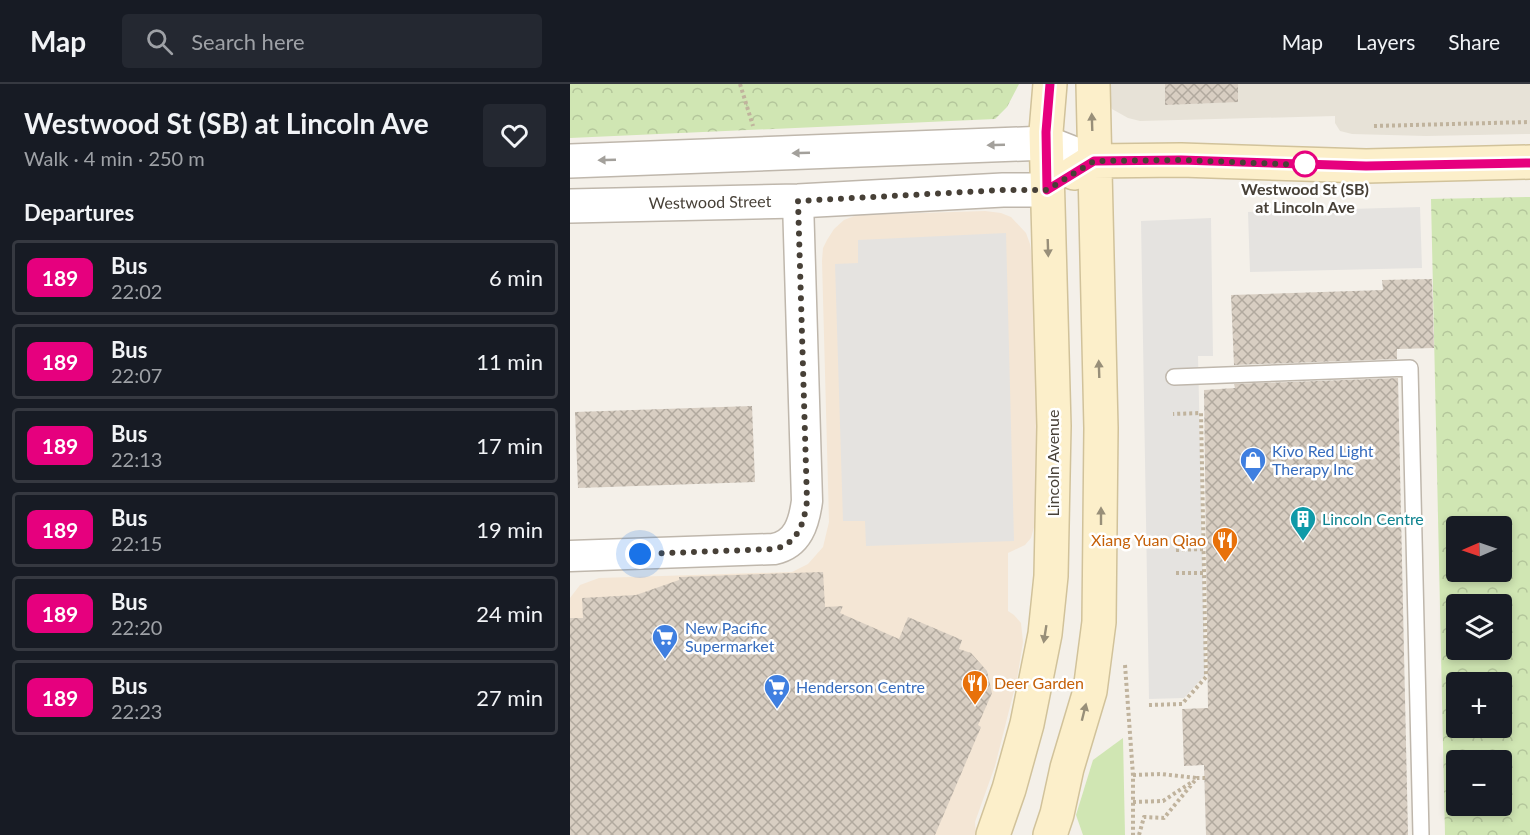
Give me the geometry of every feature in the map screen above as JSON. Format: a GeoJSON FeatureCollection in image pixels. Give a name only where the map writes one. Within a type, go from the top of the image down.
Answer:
{"type":"FeatureCollection","features":[{"type":"Feature","properties":{"kind":"main road","name":"Lincoln Avenue"},"geometry":{"type":"LineString","coordinates":[[993,835],[1013,778],[1027,724],[1049,604],[1054,426],[1047,190],[1050,84]]}},
{"type":"Feature","properties":{"kind":"main road"},"geometry":{"type":"LineString","coordinates":[[1057,828],[1067,768],[1090,691],[1099,622],[1101,428],[1092,84]]}},
{"type":"Feature","properties":{"kind":"main road"},"geometry":{"type":"LineString","coordinates":[[1047,190],[1094,161],[1181,160],[1366,166],[1530,162]]}},
{"type":"Feature","properties":{"kind":"street"},"geometry":{"type":"LineString","coordinates":[[570,162],[1047,143],[1094,161]]}},
{"type":"Feature","properties":{"kind":"street","name":"Westwood Street"},"geometry":{"type":"LineString","coordinates":[[570,206],[798,201],[1003,190],[1047,190]]}},
{"type":"Feature","properties":{"kind":"street"},"geometry":{"type":"LineString","coordinates":[[570,556],[774,549],[790,543],[797,535],[805,515],[807,501],[798,201]]}},
{"type":"Feature","properties":{"kind":"lane"},"geometry":{"type":"LineString","coordinates":[[1174,377],[1410,368],[1421,835]]}},
{"type":"Feature","properties":{"kind":"path"},"geometry":{"type":"LineString","coordinates":[[740,84],[754,130]]}},
{"type":"Feature","properties":{"kind":"path"},"geometry":{"type":"LineString","coordinates":[[1374,126],[1530,122]]}},
{"type":"Feature","properties":{"kind":"path"},"geometry":{"type":"LineString","coordinates":[[1149,705],[1182,705],[1206,677],[1201,413],[1173,414]]}},
{"type":"Feature","properties":{"kind":"path"},"geometry":{"type":"LineString","coordinates":[[1176,550],[1204,549]]}},
{"type":"Feature","properties":{"kind":"path"},"geometry":{"type":"LineString","coordinates":[[1176,573],[1204,573]]}},
{"type":"Feature","properties":{"kind":"path"},"geometry":{"type":"LineString","coordinates":[[1125,656],[1133,775],[1133,835]]}},
{"type":"Feature","properties":{"kind":"path"},"geometry":{"type":"LineString","coordinates":[[1133,775],[1161,774],[1204,778]]}},
{"type":"Feature","properties":{"kind":"path"},"geometry":{"type":"LineString","coordinates":[[1133,802],[1163,801],[1197,778]]}},
{"type":"Feature","properties":{"kind":"path"},"geometry":{"type":"LineString","coordinates":[[1139,835],[1143,817],[1164,818],[1197,778]]}},
{"type":"Feature","properties":{"kind":"shaded area"},"geometry":{"type":"Polygon","coordinates":[[[1107,84],[1530,84],[1530,134],[1426,136],[1352,134],[1340,131],[1335,123],[1335,116],[1140,121],[1128,118],[1112,109],[1106,94],[1107,84]]]}},
{"type":"Feature","properties":{"kind":"shaded area"},"geometry":{"type":"Polygon","coordinates":[[[1420,207],[1422,268],[1250,272],[1248,212],[1420,207]]]}},
{"type":"Feature","properties":{"kind":"shaded area"},"geometry":{"type":"Polygon","coordinates":[[[985,211],[1011,217],[1026,233],[1030,244],[1037,419],[1037,516],[1031,538],[1025,545],[1008,553],[1008,611],[1021,623],[1023,642],[1017,679],[995,766],[975,822],[976,835],[570,835],[570,598],[580,585],[599,578],[792,572],[808,564],[823,547],[829,522],[822,261],[823,248],[827,240],[844,220],[857,215],[985,211]]]}},
{"type":"Feature","properties":{"kind":"shaded area"},"geometry":{"type":"Polygon","coordinates":[[[1211,218],[1213,356],[1198,356],[1205,675],[1184,698],[1149,699],[1141,221],[1211,218]]]}},
{"type":"Feature","properties":{"kind":"shaded area"},"geometry":{"type":"Polygon","coordinates":[[[1006,233],[1014,541],[866,546],[865,521],[843,521],[835,264],[858,263],[858,240],[1006,233]]]}},
{"type":"Feature","properties":{"kind":"green space"},"geometry":{"type":"Polygon","coordinates":[[[570,84],[1019,84],[1007,107],[995,119],[570,138],[570,84]]]}},
{"type":"Feature","properties":{"kind":"green space"},"geometry":{"type":"Polygon","coordinates":[[[1530,197],[1530,835],[1445,835],[1431,199],[1530,197]]]}},
{"type":"Feature","properties":{"kind":"green space"},"geometry":{"type":"Polygon","coordinates":[[[1123,738],[1125,835],[1083,835],[1076,815],[1093,760],[1123,738]]]}},
{"type":"Feature","properties":{"kind":"building"},"geometry":{"type":"Polygon","coordinates":[[[1165,84],[1238,84],[1238,102],[1165,105],[1165,84]]]}},
{"type":"Feature","properties":{"kind":"building"},"geometry":{"type":"Polygon","coordinates":[[[1432,279],[1434,348],[1397,349],[1397,359],[1234,365],[1231,295],[1383,290],[1382,280],[1432,279]]]}},
{"type":"Feature","properties":{"kind":"building","name":"Lincoln Centre"},"geometry":{"type":"Polygon","coordinates":[[[1398,378],[1408,835],[1206,835],[1204,765],[1184,766],[1182,709],[1208,708],[1204,390],[1235,388],[1234,384],[1398,378]]]}},
{"type":"Feature","properties":{"kind":"building"},"geometry":{"type":"Polygon","coordinates":[[[752,406],[755,482],[578,488],[575,412],[752,406]]]}},
{"type":"Feature","properties":{"kind":"building","name":"Henderson Centre"},"geometry":{"type":"Polygon","coordinates":[[[823,572],[825,607],[843,606],[840,613],[899,639],[908,617],[962,640],[959,649],[971,653],[987,671],[992,693],[978,725],[981,727],[935,835],[570,835],[570,618],[583,618],[582,598],[636,595],[679,580],[679,577],[823,572]]]}},
{"type":"Feature","properties":{"kind":"bus line","name":"189"},"geometry":{"type":"LineString","coordinates":[[1050,84],[1046,132],[1047,190],[1094,161],[1181,160],[1366,166],[1530,163]]}},
{"type":"Feature","properties":{"kind":"place","name":"Westwood St (SB) at Lincoln Ave"},"geometry":{"type":"Point","coordinates":[1305,164]}},
{"type":"Feature","properties":{"kind":"place","name":"Kivo Red Light Therapy Inc"},"geometry":{"type":"Point","coordinates":[1253,483]}},
{"type":"Feature","properties":{"kind":"place","name":"Lincoln Centre"},"geometry":{"type":"Point","coordinates":[1303,542]}},
{"type":"Feature","properties":{"kind":"place","name":"Xiang Yuan Qiao"},"geometry":{"type":"Point","coordinates":[1225,563]}},
{"type":"Feature","properties":{"kind":"place","name":"New Pacific Supermarket"},"geometry":{"type":"Point","coordinates":[665,660]}},
{"type":"Feature","properties":{"kind":"place","name":"Deer Garden"},"geometry":{"type":"Point","coordinates":[975,706]}},
{"type":"Feature","properties":{"kind":"place","name":"Henderson Centre"},"geometry":{"type":"Point","coordinates":[777,710]}},
{"type":"Feature","properties":{"kind":"route"},"geometry":{"type":"LineString","coordinates":[[640,554],[758,551],[783,548],[790,543],[802,527],[807,501],[798,201],[1016,189],[1047,190],[1094,161],[1181,160],[1307,165],[1305,164]]}}]}
